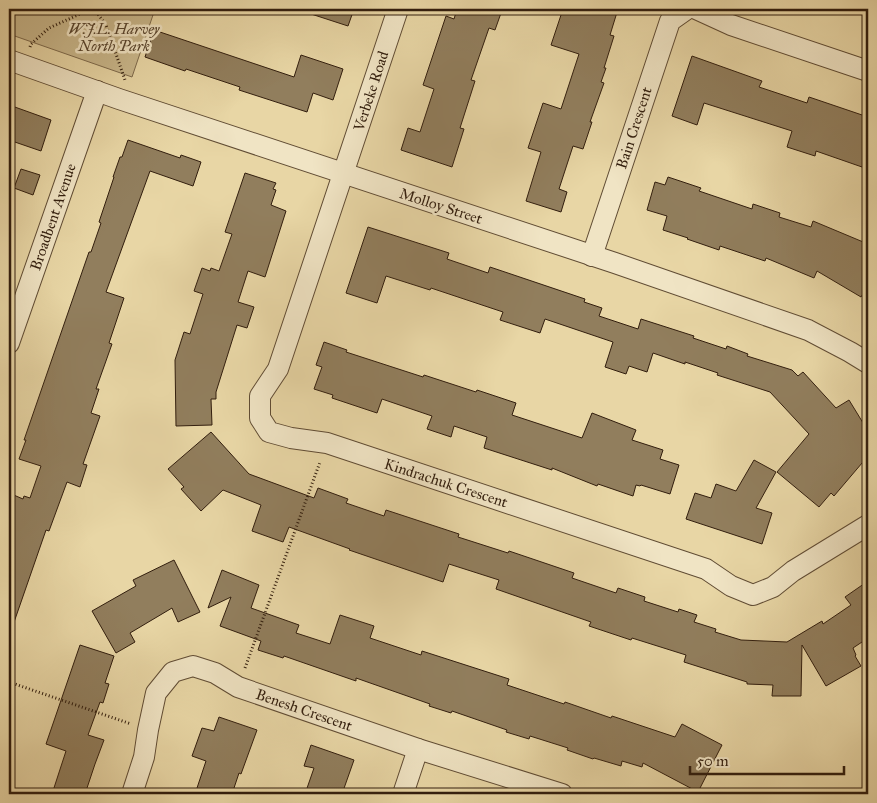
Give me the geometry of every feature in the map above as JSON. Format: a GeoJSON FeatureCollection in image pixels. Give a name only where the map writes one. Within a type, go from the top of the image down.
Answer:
{"type":"FeatureCollection","features":[{"type":"Feature","properties":{"kind":"street","name":"Verbeke Road"},"geometry":{"type":"LineString","coordinates":[[344,173],[398,9]]}},
{"type":"Feature","properties":{"kind":"street","name":"Bain Crescent"},"geometry":{"type":"LineString","coordinates":[[592,256],[670,21],[687,9]]}},
{"type":"Feature","properties":{"kind":"street"},"geometry":{"type":"LineString","coordinates":[[696,9],[731,25],[868,71]]}},
{"type":"Feature","properties":{"kind":"street","name":"Molloy Street"},"geometry":{"type":"LineString","coordinates":[[9,60],[119,99],[808,330],[868,363]]}},
{"type":"Feature","properties":{"kind":"street","name":"Broadbent Avenue"},"geometry":{"type":"LineString","coordinates":[[9,343],[96,91]]}},
{"type":"Feature","properties":{"kind":"street","name":"Kindrachuk Crescent"},"geometry":{"type":"LineString","coordinates":[[344,173],[278,369],[260,396],[260,418],[269,432],[291,438],[327,443],[688,563],[706,570],[731,586],[753,595],[773,586],[793,571],[868,525]]}},
{"type":"Feature","properties":{"kind":"street","name":"Benesh Crescent"},"geometry":{"type":"LineString","coordinates":[[132,794],[144,757],[156,693],[173,672],[192,666],[215,674],[238,687],[418,749],[562,794]]}},
{"type":"Feature","properties":{"kind":"street"},"geometry":{"type":"LineString","coordinates":[[403,794],[418,749]]}},
{"type":"Feature","properties":{"kind":"path"},"geometry":{"type":"LineString","coordinates":[[31,44],[49,28],[93,9],[106,24],[125,80],[119,99]]}},
{"type":"Feature","properties":{"kind":"path"},"geometry":{"type":"LineString","coordinates":[[244,669],[320,461]]}},
{"type":"Feature","properties":{"kind":"path"},"geometry":{"type":"LineString","coordinates":[[9,682],[134,726]]}},
{"type":"Feature","properties":{"kind":"green space","name":"W.J.L. Harvey North Park"},"geometry":{"type":"Polygon","coordinates":[[[9,9],[155,9],[132,77],[9,34],[9,9]]]}},
{"type":"Feature","properties":{"kind":"building"},"geometry":{"type":"Polygon","coordinates":[[[306,9],[354,9],[348,26],[305,12],[306,9]]]}},
{"type":"Feature","properties":{"kind":"building"},"geometry":{"type":"Polygon","coordinates":[[[457,9],[485,9],[501,13],[495,30],[489,28],[471,80],[475,81],[460,128],[464,129],[452,167],[401,150],[408,128],[420,132],[434,89],[423,85],[446,16],[454,19],[457,9]]]}},
{"type":"Feature","properties":{"kind":"building"},"geometry":{"type":"Polygon","coordinates":[[[563,9],[618,9],[610,35],[614,36],[601,82],[604,83],[590,122],[592,122],[583,149],[573,146],[559,189],[567,192],[561,212],[526,201],[541,152],[528,148],[543,103],[561,109],[579,54],[551,45],[563,9]]]}},
{"type":"Feature","properties":{"kind":"building"},"geometry":{"type":"Polygon","coordinates":[[[154,30],[294,77],[301,55],[343,69],[333,100],[313,93],[307,112],[239,90],[240,87],[145,57],[154,30]]]}},
{"type":"Feature","properties":{"kind":"building"},"geometry":{"type":"Polygon","coordinates":[[[692,56],[762,81],[759,87],[807,103],[809,97],[868,117],[868,149],[862,167],[816,151],[815,156],[787,147],[792,131],[704,103],[697,125],[672,116],[692,56]]]}},
{"type":"Feature","properties":{"kind":"building"},"geometry":{"type":"Polygon","coordinates":[[[12,106],[51,120],[41,151],[9,140],[9,115],[12,106]]]}},
{"type":"Feature","properties":{"kind":"building"},"geometry":{"type":"Polygon","coordinates":[[[128,140],[180,158],[181,155],[201,162],[193,186],[150,171],[106,292],[124,298],[109,343],[112,344],[96,389],[99,389],[91,413],[100,416],[83,464],[87,465],[80,487],[67,482],[49,531],[46,530],[12,628],[9,628],[9,493],[23,499],[24,496],[30,498],[41,466],[19,459],[26,440],[24,440],[89,252],[91,252],[101,223],[99,222],[113,177],[128,140]]]}},
{"type":"Feature","properties":{"kind":"building"},"geometry":{"type":"Polygon","coordinates":[[[21,169],[40,175],[33,195],[14,188],[21,169]]]}},
{"type":"Feature","properties":{"kind":"building"},"geometry":{"type":"Polygon","coordinates":[[[245,173],[276,183],[273,189],[276,190],[271,205],[286,211],[265,277],[248,271],[238,302],[254,307],[247,328],[237,325],[216,392],[216,399],[211,399],[212,425],[176,426],[175,360],[184,332],[190,334],[203,294],[194,291],[202,268],[210,271],[211,268],[219,271],[232,234],[225,232],[245,173]]]}},
{"type":"Feature","properties":{"kind":"building"},"geometry":{"type":"Polygon","coordinates":[[[668,177],[701,188],[699,191],[752,209],[753,204],[780,213],[779,217],[811,227],[813,221],[868,244],[868,285],[861,297],[817,271],[814,278],[766,258],[765,261],[720,246],[719,250],[663,230],[667,216],[647,210],[655,182],[665,185],[668,177]]]}},
{"type":"Feature","properties":{"kind":"building"},"geometry":{"type":"Polygon","coordinates":[[[368,227],[449,253],[447,259],[488,273],[490,267],[585,299],[584,302],[602,308],[599,316],[638,329],[641,319],[694,336],[693,338],[726,349],[727,346],[748,354],[747,356],[792,370],[798,376],[803,372],[836,408],[849,400],[868,431],[868,456],[834,496],[831,493],[819,507],[777,472],[809,434],[770,392],[717,375],[718,373],[685,362],[685,364],[653,353],[647,372],[629,366],[626,374],[605,367],[613,342],[545,319],[540,333],[500,320],[503,312],[431,288],[430,290],[386,276],[377,303],[346,293],[368,227]]]}},
{"type":"Feature","properties":{"kind":"building"},"geometry":{"type":"Polygon","coordinates":[[[324,342],[347,350],[346,352],[423,377],[424,375],[516,403],[512,415],[582,438],[592,413],[636,430],[632,440],[663,450],[660,459],[679,465],[670,494],[636,485],[633,496],[598,484],[597,486],[552,468],[552,470],[484,448],[487,437],[454,426],[451,437],[427,429],[432,416],[382,399],[377,413],[332,398],[333,395],[314,389],[322,367],[316,365],[324,342]]]}},
{"type":"Feature","properties":{"kind":"building"},"geometry":{"type":"Polygon","coordinates":[[[211,432],[249,474],[314,498],[318,488],[348,499],[346,503],[384,516],[386,510],[459,534],[458,537],[508,553],[509,551],[574,573],[572,578],[616,593],[618,588],[645,597],[644,601],[678,612],[679,609],[697,615],[694,622],[716,629],[715,632],[741,640],[787,642],[822,621],[823,624],[851,605],[845,597],[868,581],[868,638],[853,648],[861,666],[826,686],[802,645],[801,696],[772,696],[773,685],[747,684],[747,682],[684,662],[686,655],[589,626],[591,622],[496,589],[499,580],[449,564],[443,582],[289,527],[283,542],[252,531],[261,505],[223,490],[201,511],[181,489],[184,487],[168,469],[211,432]]]}},
{"type":"Feature","properties":{"kind":"building"},"geometry":{"type":"Polygon","coordinates":[[[754,460],[776,472],[756,508],[772,513],[762,544],[686,519],[695,493],[711,498],[716,484],[736,491],[754,460]]]}},
{"type":"Feature","properties":{"kind":"building"},"geometry":{"type":"Polygon","coordinates":[[[174,560],[200,612],[178,622],[172,608],[130,633],[135,642],[116,653],[92,611],[136,586],[133,580],[174,560]]]}},
{"type":"Feature","properties":{"kind":"building"},"geometry":{"type":"Polygon","coordinates":[[[222,570],[259,585],[251,608],[299,625],[296,633],[330,644],[340,615],[374,626],[370,638],[421,655],[422,651],[509,679],[507,685],[675,737],[682,724],[722,745],[698,792],[643,763],[642,767],[622,761],[621,766],[593,759],[567,750],[568,748],[530,736],[529,739],[452,711],[451,713],[429,706],[430,704],[356,678],[356,681],[284,656],[283,658],[258,650],[261,641],[220,626],[231,597],[208,608],[222,570]]]}},
{"type":"Feature","properties":{"kind":"building"},"geometry":{"type":"Polygon","coordinates":[[[80,645],[114,656],[105,683],[109,684],[103,703],[100,702],[88,735],[104,740],[85,794],[52,794],[66,751],[46,744],[80,645]]]}},
{"type":"Feature","properties":{"kind":"building"},"geometry":{"type":"Polygon","coordinates":[[[219,717],[257,730],[232,794],[195,794],[206,761],[192,756],[202,728],[214,731],[219,717]]]}},
{"type":"Feature","properties":{"kind":"building"},"geometry":{"type":"Polygon","coordinates":[[[311,745],[354,760],[342,794],[305,794],[314,768],[304,766],[311,745]]]}}]}
